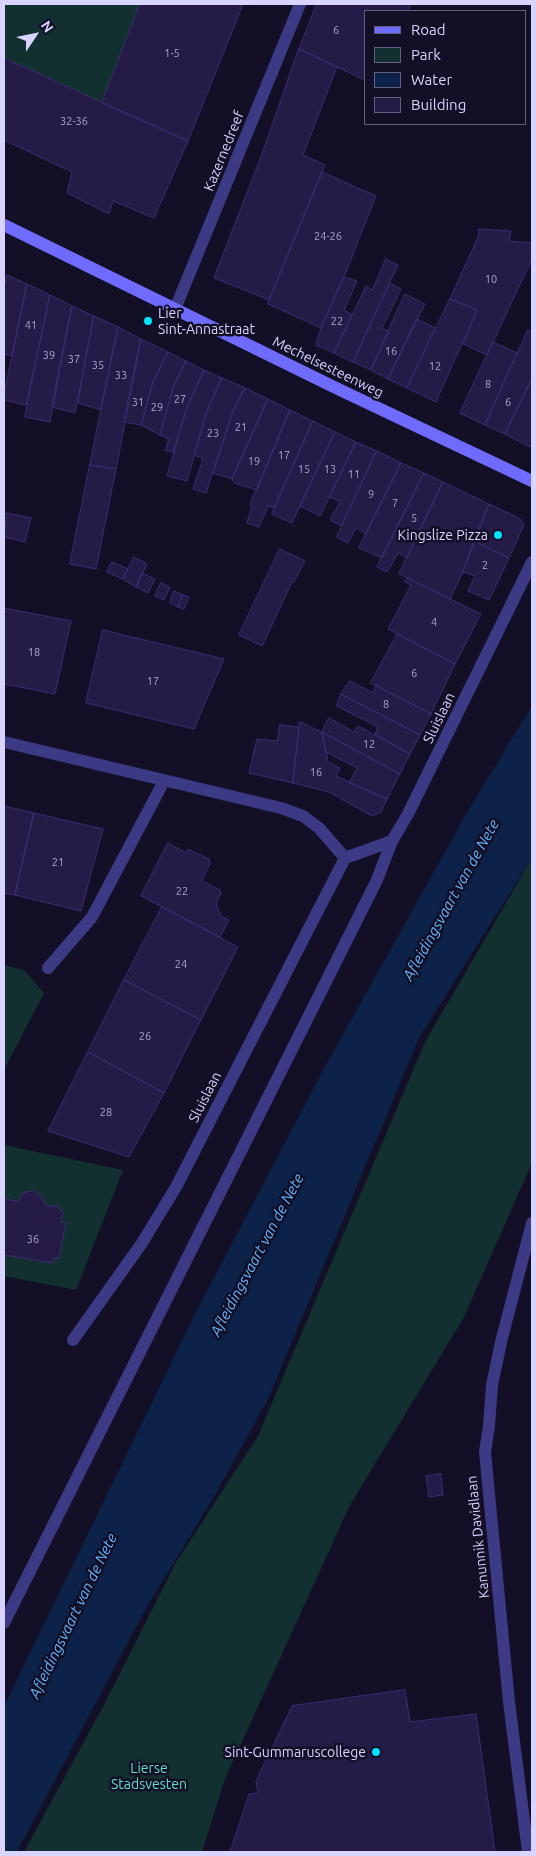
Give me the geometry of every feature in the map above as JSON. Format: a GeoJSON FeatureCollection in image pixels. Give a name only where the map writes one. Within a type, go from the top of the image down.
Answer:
{"type":"FeatureCollection","features":[{"type":"Feature","properties":{"kind":"street","name":"Kazernedreef"},"geometry":{"type":"LineString","coordinates":[[175,309],[300,4]]}},
{"type":"Feature","properties":{"kind":"street","name":"Mechelsesteenweg"},"geometry":{"type":"LineString","coordinates":[[4,225],[532,481]]}},
{"type":"Feature","properties":{"kind":"street","name":"Sluislaan"},"geometry":{"type":"LineString","coordinates":[[4,1623],[372,889],[392,841],[408,814],[532,562]]}},
{"type":"Feature","properties":{"kind":"street"},"geometry":{"type":"LineString","coordinates":[[4,742],[281,808],[303,816],[319,828],[346,858],[392,841]]}},
{"type":"Feature","properties":{"kind":"street"},"geometry":{"type":"LineString","coordinates":[[48,968],[92,917],[164,780]]}},
{"type":"Feature","properties":{"kind":"street","name":"Sluislaan"},"geometry":{"type":"LineString","coordinates":[[73,1340],[142,1243],[176,1187],[346,858]]}},
{"type":"Feature","properties":{"kind":"street","name":"Kanunnik Davidlaan"},"geometry":{"type":"LineString","coordinates":[[528,1852],[509,1702],[485,1452],[494,1376],[532,1223]]}},
{"type":"Feature","properties":{"kind":"green space"},"geometry":{"type":"Polygon","coordinates":[[[4,4],[140,4],[102,103],[4,58],[4,4]]]}},
{"type":"Feature","properties":{"kind":"green space","name":"Lierse Stadsvesten"},"geometry":{"type":"Polygon","coordinates":[[[532,858],[532,1163],[463,1319],[350,1505],[225,1779],[202,1852],[24,1852],[106,1701],[175,1564],[258,1436],[425,1042],[532,858]]]}},
{"type":"Feature","properties":{"kind":"green space"},"geometry":{"type":"Polygon","coordinates":[[[4,965],[24,970],[44,993],[4,1070],[4,965]]]}},
{"type":"Feature","properties":{"kind":"green space"},"geometry":{"type":"Polygon","coordinates":[[[4,1145],[123,1170],[76,1290],[4,1276],[4,1145]]]}},
{"type":"Feature","properties":{"kind":"water","name":"Afleidingsvaart van de Nete"},"geometry":{"type":"Polygon","coordinates":[[[532,706],[532,858],[419,1038],[268,1399],[215,1495],[144,1612],[17,1852],[4,1852],[4,1706],[196,1312],[322,1072],[469,809],[532,706]]]}},
{"type":"Feature","properties":{"kind":"building"},"geometry":{"type":"Polygon","coordinates":[[[140,4],[243,4],[188,141],[102,103],[140,4]]]}},
{"type":"Feature","properties":{"kind":"building"},"geometry":{"type":"Polygon","coordinates":[[[317,4],[411,4],[408,10],[364,10],[364,80],[299,49],[317,4]]]}},
{"type":"Feature","properties":{"kind":"building"},"geometry":{"type":"Polygon","coordinates":[[[299,49],[337,67],[303,155],[325,165],[269,300],[214,278],[262,154],[299,49]]]}},
{"type":"Feature","properties":{"kind":"building"},"geometry":{"type":"Polygon","coordinates":[[[4,58],[188,141],[154,218],[113,201],[109,214],[67,193],[72,172],[4,140],[4,58]]]}},
{"type":"Feature","properties":{"kind":"building"},"geometry":{"type":"Polygon","coordinates":[[[322,172],[376,196],[344,277],[321,328],[268,304],[322,172]]]}},
{"type":"Feature","properties":{"kind":"building"},"geometry":{"type":"Polygon","coordinates":[[[479,229],[511,231],[509,241],[532,243],[532,259],[487,355],[463,344],[477,310],[450,299],[478,237],[479,229]]]}},
{"type":"Feature","properties":{"kind":"building"},"geometry":{"type":"Polygon","coordinates":[[[386,259],[398,265],[353,362],[334,353],[366,286],[372,290],[386,259]]]}},
{"type":"Feature","properties":{"kind":"building"},"geometry":{"type":"Polygon","coordinates":[[[7,275],[27,284],[12,356],[4,354],[4,288],[7,275]]]}},
{"type":"Feature","properties":{"kind":"building"},"geometry":{"type":"Polygon","coordinates":[[[344,277],[357,281],[344,310],[352,315],[334,353],[316,345],[321,328],[344,277]]]}},
{"type":"Feature","properties":{"kind":"building"},"geometry":{"type":"Polygon","coordinates":[[[390,283],[401,289],[382,328],[389,332],[371,370],[353,362],[390,283]]]}},
{"type":"Feature","properties":{"kind":"building"},"geometry":{"type":"Polygon","coordinates":[[[27,284],[50,295],[26,405],[4,400],[4,395],[27,284]]]}},
{"type":"Feature","properties":{"kind":"building"},"geometry":{"type":"Polygon","coordinates":[[[405,294],[425,304],[388,379],[371,370],[405,294]]]}},
{"type":"Feature","properties":{"kind":"building"},"geometry":{"type":"Polygon","coordinates":[[[50,295],[72,306],[50,422],[25,417],[50,295]]]}},
{"type":"Feature","properties":{"kind":"building"},"geometry":{"type":"Polygon","coordinates":[[[450,299],[477,310],[436,402],[407,388],[450,299]]]}},
{"type":"Feature","properties":{"kind":"building"},"geometry":{"type":"Polygon","coordinates":[[[72,306],[94,316],[75,413],[52,407],[72,306]]]}},
{"type":"Feature","properties":{"kind":"building"},"geometry":{"type":"Polygon","coordinates":[[[94,316],[118,327],[101,410],[78,403],[94,316]]]}},
{"type":"Feature","properties":{"kind":"building"},"geometry":{"type":"Polygon","coordinates":[[[417,319],[435,328],[407,388],[388,379],[417,319]]]}},
{"type":"Feature","properties":{"kind":"building"},"geometry":{"type":"Polygon","coordinates":[[[118,327],[141,339],[116,469],[90,465],[118,327]]]}},
{"type":"Feature","properties":{"kind":"building"},"geometry":{"type":"Polygon","coordinates":[[[528,330],[532,332],[532,378],[505,434],[485,425],[528,330]]]}},
{"type":"Feature","properties":{"kind":"building"},"geometry":{"type":"Polygon","coordinates":[[[141,339],[168,352],[153,382],[141,425],[124,422],[141,339]]]}},
{"type":"Feature","properties":{"kind":"building"},"geometry":{"type":"Polygon","coordinates":[[[493,342],[517,353],[485,425],[460,413],[493,342]]]}},
{"type":"Feature","properties":{"kind":"building"},"geometry":{"type":"Polygon","coordinates":[[[168,352],[186,361],[173,388],[160,435],[141,425],[153,382],[168,352]]]}},
{"type":"Feature","properties":{"kind":"building"},"geometry":{"type":"Polygon","coordinates":[[[186,361],[204,370],[186,410],[173,452],[165,450],[169,439],[160,435],[173,388],[186,361]]]}},
{"type":"Feature","properties":{"kind":"building"},"geometry":{"type":"Polygon","coordinates":[[[204,370],[222,378],[207,411],[187,481],[167,476],[186,410],[204,370]]]}},
{"type":"Feature","properties":{"kind":"building"},"geometry":{"type":"Polygon","coordinates":[[[222,378],[245,388],[233,411],[206,493],[193,489],[203,459],[194,455],[207,411],[222,378]]]}},
{"type":"Feature","properties":{"kind":"building"},"geometry":{"type":"Polygon","coordinates":[[[532,378],[532,448],[505,434],[532,378]]]}},
{"type":"Feature","properties":{"kind":"building"},"geometry":{"type":"Polygon","coordinates":[[[245,388],[268,399],[232,479],[213,473],[233,411],[245,388]]]}},
{"type":"Feature","properties":{"kind":"building"},"geometry":{"type":"Polygon","coordinates":[[[268,399],[290,410],[257,490],[234,483],[232,479],[268,399]]]}},
{"type":"Feature","properties":{"kind":"building"},"geometry":{"type":"Polygon","coordinates":[[[290,410],[313,421],[274,508],[268,506],[259,527],[247,523],[252,506],[250,505],[290,410]]]}},
{"type":"Feature","properties":{"kind":"building"},"geometry":{"type":"Polygon","coordinates":[[[313,421],[335,432],[292,523],[272,514],[313,421]]]}},
{"type":"Feature","properties":{"kind":"building"},"geometry":{"type":"Polygon","coordinates":[[[335,432],[356,442],[320,516],[300,506],[335,432]]]}},
{"type":"Feature","properties":{"kind":"building"},"geometry":{"type":"Polygon","coordinates":[[[356,442],[377,451],[341,526],[330,520],[340,502],[330,497],[356,442]]]}},
{"type":"Feature","properties":{"kind":"building"},"geometry":{"type":"Polygon","coordinates":[[[377,451],[401,463],[366,534],[356,528],[348,543],[337,537],[377,451]]]}},
{"type":"Feature","properties":{"kind":"building"},"geometry":{"type":"Polygon","coordinates":[[[401,463],[424,473],[382,558],[359,548],[401,463]]]}},
{"type":"Feature","properties":{"kind":"building"},"geometry":{"type":"Polygon","coordinates":[[[90,465],[116,469],[96,569],[70,564],[90,465]]]}},
{"type":"Feature","properties":{"kind":"building"},"geometry":{"type":"Polygon","coordinates":[[[424,473],[443,482],[407,558],[398,553],[387,572],[377,567],[424,473]]]}},
{"type":"Feature","properties":{"kind":"building"},"geometry":{"type":"Polygon","coordinates":[[[443,482],[489,504],[463,572],[450,599],[399,574],[443,482]]]}},
{"type":"Feature","properties":{"kind":"building","name":"Kingslize Pizza"},"geometry":{"type":"Polygon","coordinates":[[[489,504],[519,518],[524,525],[509,558],[474,541],[489,504]]]}},
{"type":"Feature","properties":{"kind":"building"},"geometry":{"type":"Polygon","coordinates":[[[7,513],[31,518],[25,542],[4,537],[7,513]]]}},
{"type":"Feature","properties":{"kind":"building"},"geometry":{"type":"Polygon","coordinates":[[[474,541],[509,558],[489,600],[468,591],[475,576],[463,572],[474,541]]]}},
{"type":"Feature","properties":{"kind":"building"},"geometry":{"type":"Polygon","coordinates":[[[280,549],[305,561],[294,582],[292,582],[262,646],[239,635],[280,549]]]}},
{"type":"Feature","properties":{"kind":"building"},"geometry":{"type":"Polygon","coordinates":[[[134,557],[147,564],[136,587],[123,579],[134,557]]]}},
{"type":"Feature","properties":{"kind":"building"},"geometry":{"type":"Polygon","coordinates":[[[112,562],[128,569],[123,579],[107,572],[112,562]]]}},
{"type":"Feature","properties":{"kind":"building"},"geometry":{"type":"Polygon","coordinates":[[[142,573],[155,579],[148,593],[136,587],[142,573]]]}},
{"type":"Feature","properties":{"kind":"building"},"geometry":{"type":"Polygon","coordinates":[[[407,578],[481,614],[455,664],[388,629],[411,585],[405,582],[407,578]]]}},
{"type":"Feature","properties":{"kind":"building"},"geometry":{"type":"Polygon","coordinates":[[[161,583],[170,587],[164,600],[155,596],[161,583]]]}},
{"type":"Feature","properties":{"kind":"building"},"geometry":{"type":"Polygon","coordinates":[[[174,591],[183,595],[178,607],[170,603],[174,591]]]}},
{"type":"Feature","properties":{"kind":"building"},"geometry":{"type":"Polygon","coordinates":[[[183,595],[189,597],[184,609],[178,607],[183,595]]]}},
{"type":"Feature","properties":{"kind":"building"},"geometry":{"type":"Polygon","coordinates":[[[4,608],[71,621],[55,694],[4,684],[4,608]]]}},
{"type":"Feature","properties":{"kind":"building"},"geometry":{"type":"Polygon","coordinates":[[[103,630],[224,659],[194,729],[86,703],[103,630]]]}},
{"type":"Feature","properties":{"kind":"building"},"geometry":{"type":"Polygon","coordinates":[[[397,634],[455,664],[431,714],[371,683],[397,634]]]}},
{"type":"Feature","properties":{"kind":"building"},"geometry":{"type":"Polygon","coordinates":[[[350,681],[373,693],[376,685],[431,714],[420,735],[341,694],[350,681]]]}},
{"type":"Feature","properties":{"kind":"building"},"geometry":{"type":"Polygon","coordinates":[[[341,694],[420,735],[410,754],[375,734],[378,727],[337,706],[341,694]]]}},
{"type":"Feature","properties":{"kind":"building"},"geometry":{"type":"Polygon","coordinates":[[[329,718],[354,732],[358,726],[410,754],[400,774],[322,732],[329,718]]]}},
{"type":"Feature","properties":{"kind":"building"},"geometry":{"type":"Polygon","coordinates":[[[300,722],[322,732],[328,762],[340,768],[336,776],[387,799],[381,812],[372,816],[329,792],[293,783],[300,722]]]}},
{"type":"Feature","properties":{"kind":"building"},"geometry":{"type":"Polygon","coordinates":[[[280,725],[299,727],[293,783],[249,773],[257,739],[277,741],[280,725]]]}},
{"type":"Feature","properties":{"kind":"building"},"geometry":{"type":"Polygon","coordinates":[[[322,732],[400,774],[387,799],[349,783],[357,768],[326,752],[322,732]]]}},
{"type":"Feature","properties":{"kind":"building"},"geometry":{"type":"Polygon","coordinates":[[[4,806],[34,813],[15,895],[4,893],[4,806]]]}},
{"type":"Feature","properties":{"kind":"building"},"geometry":{"type":"Polygon","coordinates":[[[34,813],[103,829],[81,911],[15,895],[34,813]]]}},
{"type":"Feature","properties":{"kind":"building"},"geometry":{"type":"Polygon","coordinates":[[[168,843],[186,853],[188,849],[209,859],[210,863],[202,881],[220,890],[221,893],[216,903],[221,916],[229,920],[220,937],[141,896],[168,843]]]}},
{"type":"Feature","properties":{"kind":"building"},"geometry":{"type":"Polygon","coordinates":[[[162,907],[238,947],[201,1020],[124,980],[162,907]]]}},
{"type":"Feature","properties":{"kind":"building"},"geometry":{"type":"Polygon","coordinates":[[[124,980],[201,1020],[164,1093],[88,1052],[124,980]]]}},
{"type":"Feature","properties":{"kind":"building"},"geometry":{"type":"Polygon","coordinates":[[[88,1052],[164,1093],[129,1157],[48,1131],[88,1052]]]}},
{"type":"Feature","properties":{"kind":"building"},"geometry":{"type":"Polygon","coordinates":[[[33,1191],[42,1196],[45,1205],[54,1207],[57,1204],[64,1214],[61,1222],[66,1223],[59,1259],[54,1258],[53,1263],[4,1255],[4,1199],[18,1201],[23,1193],[33,1191]]]}},
{"type":"Feature","properties":{"kind":"building"},"geometry":{"type":"Polygon","coordinates":[[[441,1474],[443,1495],[429,1497],[426,1476],[441,1474]]]}},
{"type":"Feature","properties":{"kind":"building","name":"Sint-Gummaruscollege"},"geometry":{"type":"Polygon","coordinates":[[[405,1690],[410,1722],[476,1714],[495,1852],[230,1852],[249,1794],[258,1793],[256,1781],[292,1706],[405,1690]]]}},
{"type":"Feature","properties":{"kind":"place","name":"Lier Sint-Annastraat"},"geometry":{"type":"Point","coordinates":[148,321]}},
{"type":"Feature","properties":{"kind":"place","name":"Kingslize Pizza"},"geometry":{"type":"Point","coordinates":[498,535]}},
{"type":"Feature","properties":{"kind":"place","name":"Sint-Gummaruscollege"},"geometry":{"type":"Point","coordinates":[376,1752]}}]}
